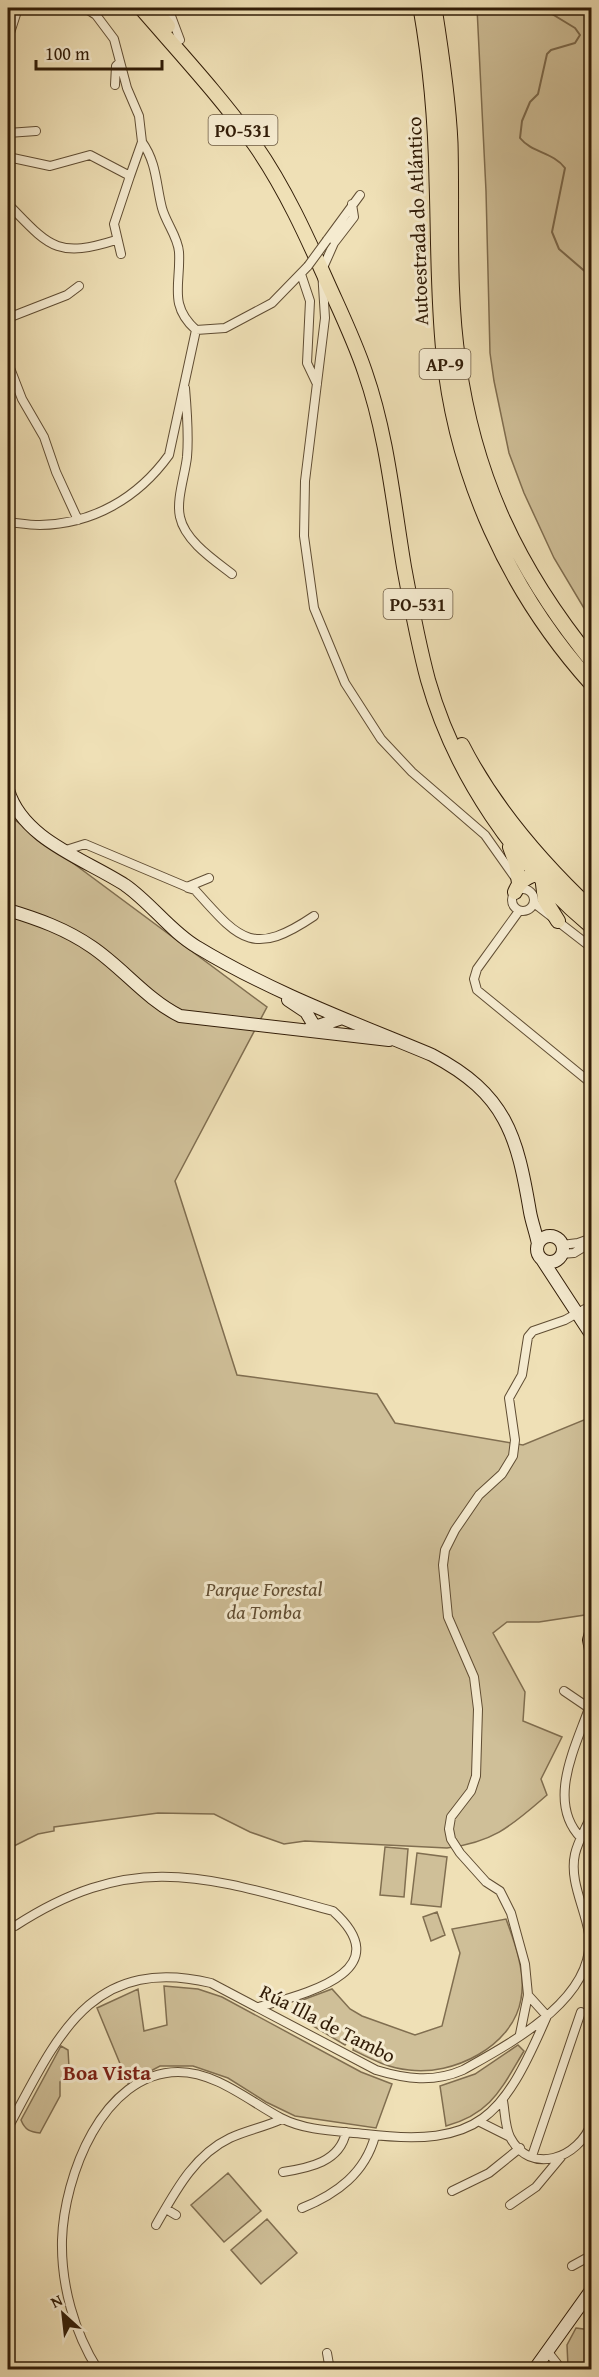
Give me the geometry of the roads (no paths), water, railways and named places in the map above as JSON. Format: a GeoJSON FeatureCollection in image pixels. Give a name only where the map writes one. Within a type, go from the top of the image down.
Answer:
{"type":"FeatureCollection","features":[{"type":"Feature","properties":{"kind":"highway","name":"Autoestrada do Atlántico"},"geometry":{"type":"LineString","coordinates":[[421,8],[434,104],[444,354],[458,437],[477,494],[505,558],[541,618],[591,684]]}},
{"type":"Feature","properties":{"kind":"highway","name":"Autoestrada do Atlántico"},"geometry":{"type":"LineString","coordinates":[[434,8],[450,140],[453,297],[457,360],[467,418],[503,526],[543,596],[591,661]]}},
{"type":"Feature","properties":{"kind":"main road","name":"PO-531"},"geometry":{"type":"LineString","coordinates":[[141,8],[254,143],[275,176],[352,337],[375,401],[388,463],[416,629],[428,681],[458,756],[502,827],[543,878],[591,927]]}},
{"type":"Feature","properties":{"kind":"main road","name":"PO-531"},"geometry":{"type":"LineString","coordinates":[[154,8],[269,152],[304,215],[318,265],[362,345],[391,438],[415,591],[436,683],[448,718],[464,750],[535,854],[591,910]]}},
{"type":"Feature","properties":{"kind":"main road"},"geometry":{"type":"LineString","coordinates":[[491,792],[516,863],[517,887]]}},
{"type":"Feature","properties":{"kind":"main road"},"geometry":{"type":"LineString","coordinates":[[517,887],[535,874],[552,883],[591,921]]}},
{"type":"Feature","properties":{"kind":"main road"},"geometry":{"type":"LineString","coordinates":[[543,878],[545,900],[558,921]]}},
{"type":"Feature","properties":{"kind":"street"},"geometry":{"type":"LineString","coordinates":[[8,39],[18,8]]}},
{"type":"Feature","properties":{"kind":"street"},"geometry":{"type":"LineString","coordinates":[[85,8],[96,15],[110,31],[139,116],[142,142],[154,167],[162,208],[179,251],[177,297],[179,308],[196,330]]}},
{"type":"Feature","properties":{"kind":"street"},"geometry":{"type":"LineString","coordinates":[[168,8],[180,40]]}},
{"type":"Feature","properties":{"kind":"street"},"geometry":{"type":"LineString","coordinates":[[115,85],[116,66],[120,62]]}},
{"type":"Feature","properties":{"kind":"street"},"geometry":{"type":"LineString","coordinates":[[8,133],[36,131]]}},
{"type":"Feature","properties":{"kind":"street"},"geometry":{"type":"LineString","coordinates":[[8,137],[10,146],[8,156],[50,166],[77,156],[90,155],[130,176]]}},
{"type":"Feature","properties":{"kind":"street"},"geometry":{"type":"LineString","coordinates":[[121,254],[114,224],[116,213],[142,142]]}},
{"type":"Feature","properties":{"kind":"street"},"geometry":{"type":"LineString","coordinates":[[360,195],[327,240],[318,265],[325,318],[305,481],[304,536],[314,608],[345,683],[381,739],[412,772],[485,835],[507,862],[517,887],[512,902],[519,911]]}},
{"type":"Feature","properties":{"kind":"street"},"geometry":{"type":"LineString","coordinates":[[8,204],[32,230],[62,250],[97,246],[116,240]]}},
{"type":"Feature","properties":{"kind":"street"},"geometry":{"type":"LineString","coordinates":[[196,330],[225,328],[272,303],[301,274],[318,265],[354,217],[352,204]]}},
{"type":"Feature","properties":{"kind":"street"},"geometry":{"type":"LineString","coordinates":[[301,274],[310,301],[307,363],[318,386]]}},
{"type":"Feature","properties":{"kind":"street"},"geometry":{"type":"LineString","coordinates":[[8,318],[67,295],[80,286]]}},
{"type":"Feature","properties":{"kind":"street"},"geometry":{"type":"LineString","coordinates":[[8,522],[39,525],[78,520],[99,514],[158,471],[169,455],[196,330]]}},
{"type":"Feature","properties":{"kind":"street"},"geometry":{"type":"LineString","coordinates":[[8,363],[22,399],[44,437],[56,472],[78,520]]}},
{"type":"Feature","properties":{"kind":"street"},"geometry":{"type":"LineString","coordinates":[[184,382],[188,418],[187,455],[179,515],[183,526],[207,554],[232,574]]}},
{"type":"Feature","properties":{"kind":"street"},"geometry":{"type":"LineString","coordinates":[[8,790],[17,810],[27,823],[139,896],[195,946],[268,985],[454,1067],[489,1098],[504,1119],[520,1156],[531,1218],[542,1240],[554,1255]]}},
{"type":"Feature","properties":{"kind":"street"},"geometry":{"type":"LineString","coordinates":[[485,835],[502,827]]}},
{"type":"Feature","properties":{"kind":"street"},"geometry":{"type":"LineString","coordinates":[[66,850],[85,844],[195,890],[231,930],[248,937],[264,939],[288,934],[315,916]]}},
{"type":"Feature","properties":{"kind":"street"},"geometry":{"type":"LineString","coordinates":[[187,887],[209,878]]}},
{"type":"Feature","properties":{"kind":"street"},"geometry":{"type":"LineString","coordinates":[[517,887],[529,890],[534,903],[530,909],[519,911],[477,969],[474,979],[477,990],[591,1084]]}},
{"type":"Feature","properties":{"kind":"street"},"geometry":{"type":"LineString","coordinates":[[534,903],[591,948]]}},
{"type":"Feature","properties":{"kind":"street"},"geometry":{"type":"LineString","coordinates":[[8,910],[51,924],[94,948],[162,1007],[180,1016],[332,1035],[396,1040]]}},
{"type":"Feature","properties":{"kind":"street"},"geometry":{"type":"LineString","coordinates":[[268,985],[306,1012],[315,1027]]}},
{"type":"Feature","properties":{"kind":"street"},"geometry":{"type":"LineString","coordinates":[[302,1031],[342,1018]]}},
{"type":"Feature","properties":{"kind":"street"},"geometry":{"type":"LineString","coordinates":[[332,1035],[341,1025],[342,1018]]}},
{"type":"Feature","properties":{"kind":"street"},"geometry":{"type":"LineString","coordinates":[[542,1240],[556,1238],[552,1278],[591,1336]]}},
{"type":"Feature","properties":{"kind":"street"},"geometry":{"type":"LineString","coordinates":[[554,1255],[574,1253],[591,1240]]}},
{"type":"Feature","properties":{"kind":"street"},"geometry":{"type":"LineString","coordinates":[[520,2034],[528,1995],[525,1964],[511,1913],[500,1891],[481,1877],[460,1853],[451,1839],[449,1828],[451,1817],[471,1791],[476,1776],[477,1689],[448,1617],[443,1565],[445,1550],[479,1495],[502,1474],[513,1456],[515,1440],[509,1398],[522,1375],[528,1337],[533,1332],[549,1327],[591,1305]]}},
{"type":"Feature","properties":{"kind":"street"},"geometry":{"type":"LineString","coordinates":[[591,1629],[589,1640],[591,1655]]}},
{"type":"Feature","properties":{"kind":"street"},"geometry":{"type":"LineString","coordinates":[[564,1692],[590,1709],[564,1786],[569,1820],[572,1829],[580,1838]]}},
{"type":"Feature","properties":{"kind":"street","name":"Rúa Illa de Tambo"},"geometry":{"type":"LineString","coordinates":[[8,2128],[49,2050],[65,2027],[88,2005],[108,1992],[145,1979],[190,1978],[211,1983],[376,2070],[403,2078],[426,2079],[448,2076],[478,2061],[547,2016],[577,1985],[586,1968],[590,1949],[573,1866],[580,1838],[591,1815]]}},
{"type":"Feature","properties":{"kind":"street"},"geometry":{"type":"LineString","coordinates":[[15,1926],[71,1894],[115,1881],[140,1877],[206,1880],[333,1911],[345,1922],[353,1934],[356,1949],[352,1963],[329,1985],[259,2007]]}},
{"type":"Feature","properties":{"kind":"street"},"geometry":{"type":"LineString","coordinates":[[98,2370],[73,2316],[66,2286],[62,2241],[65,2205],[76,2168],[90,2136],[106,2111],[122,2095],[139,2084],[177,2072],[198,2074],[214,2080],[282,2119],[301,2126],[417,2139],[460,2131],[480,2122],[503,2100],[532,2050],[547,2016],[528,1995]]}},
{"type":"Feature","properties":{"kind":"street"},"geometry":{"type":"LineString","coordinates":[[532,2156],[581,2012]]}},
{"type":"Feature","properties":{"kind":"street"},"geometry":{"type":"LineString","coordinates":[[503,2100],[510,2137]]}},
{"type":"Feature","properties":{"kind":"street"},"geometry":{"type":"LineString","coordinates":[[156,2225],[187,2174],[214,2148],[230,2138],[282,2119]]}},
{"type":"Feature","properties":{"kind":"street"},"geometry":{"type":"LineString","coordinates":[[480,2122],[510,2137],[532,2156],[561,2157]]}},
{"type":"Feature","properties":{"kind":"street"},"geometry":{"type":"LineString","coordinates":[[510,2205],[536,2187],[561,2157],[580,2144],[591,2122]]}},
{"type":"Feature","properties":{"kind":"street"},"geometry":{"type":"LineString","coordinates":[[283,2172],[315,2166],[325,2160],[340,2147],[346,2132]]}},
{"type":"Feature","properties":{"kind":"street"},"geometry":{"type":"LineString","coordinates":[[302,2208],[343,2186],[356,2175],[371,2152],[375,2136]]}},
{"type":"Feature","properties":{"kind":"street"},"geometry":{"type":"LineString","coordinates":[[452,2191],[489,2173],[520,2148]]}},
{"type":"Feature","properties":{"kind":"street"},"geometry":{"type":"LineString","coordinates":[[166,2209],[176,2215]]}},
{"type":"Feature","properties":{"kind":"street"},"geometry":{"type":"LineString","coordinates":[[572,2266],[591,2255]]}},
{"type":"Feature","properties":{"kind":"street"},"geometry":{"type":"LineString","coordinates":[[534,2370],[591,2289]]}},
{"type":"Feature","properties":{"kind":"street"},"geometry":{"type":"LineString","coordinates":[[548,2352],[562,2370]]}},
{"type":"Feature","properties":{"kind":"street"},"geometry":{"type":"LineString","coordinates":[[327,2353],[330,2370]]}},
{"type":"Feature","properties":{"kind":"waterway"},"geometry":{"type":"LineString","coordinates":[[553,8],[552,14],[575,28],[580,35],[575,43],[551,50],[547,54],[538,94],[530,102],[522,121],[520,138],[530,147],[555,159],[565,168],[552,232],[559,249],[588,274],[590,284],[587,298],[592,325]]}},
{"type":"Feature","properties":{"kind":"district","name":"Boa Vista"},"geometry":{"type":"Point","coordinates":[107,2072]}},
{"type":"Feature","properties":{"kind":"park label","name":"Parque Forestal da Tomba"},"geometry":{"type":"Point","coordinates":[264,1600]}}]}
